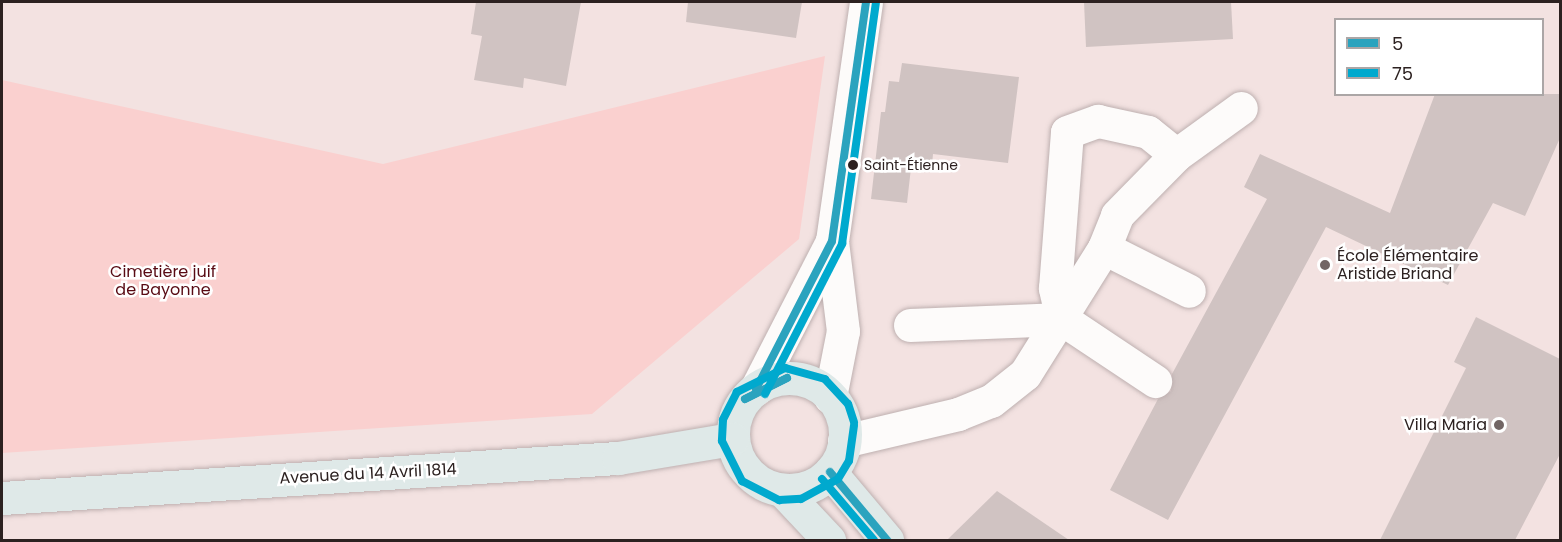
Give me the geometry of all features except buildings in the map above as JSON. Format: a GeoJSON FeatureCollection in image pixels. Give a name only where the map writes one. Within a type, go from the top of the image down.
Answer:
{"type":"FeatureCollection","features":[{"type":"Feature","properties":{"kind":"main road"},"geometry":{"type":"LineString","coordinates":[[782,490],[799,489],[830,472],[844,441],[839,410],[830,397],[803,380],[787,378],[756,389],[738,411],[732,439],[748,473],[782,490],[829,540]]}},
{"type":"Feature","properties":{"kind":"main road","name":"Avenue du 14 Avril 1814"},"geometry":{"type":"LineString","coordinates":[[2,498],[618,458],[732,439]]}},
{"type":"Feature","properties":{"kind":"main road"},"geometry":{"type":"LineString","coordinates":[[830,472],[887,540]]}},
{"type":"Feature","properties":{"kind":"street"},"geometry":{"type":"LineString","coordinates":[[830,397],[843,331],[832,241],[866,2]]}},
{"type":"Feature","properties":{"kind":"street"},"geometry":{"type":"LineString","coordinates":[[844,441],[918,426],[992,401],[1025,374],[1062,319],[1104,248],[1117,215],[1176,155],[1241,108]]}},
{"type":"Feature","properties":{"kind":"street"},"geometry":{"type":"LineString","coordinates":[[1062,319],[1055,288],[1066,132],[1098,121],[1148,132],[1176,155]]}},
{"type":"Feature","properties":{"kind":"street"},"geometry":{"type":"LineString","coordinates":[[756,389],[832,241]]}},
{"type":"Feature","properties":{"kind":"street"},"geometry":{"type":"LineString","coordinates":[[1104,248],[1189,291]]}},
{"type":"Feature","properties":{"kind":"street"},"geometry":{"type":"LineString","coordinates":[[910,325],[1062,319],[1155,381]]}},
{"type":"Feature","properties":{"kind":"green space","name":"Cimetière juif de Bayonne"},"geometry":{"type":"Polygon","coordinates":[[[825,56],[799,239],[592,414],[2,453],[2,80],[383,164],[825,56]]]}},
{"type":"Feature","properties":{"kind":"transit line","name":"5"},"geometry":{"type":"LineString","coordinates":[[756,389],[832,241],[866,2]]}},
{"type":"Feature","properties":{"kind":"transit line","name":"75"},"geometry":{"type":"LineString","coordinates":[[765,394],[842,244],[876,3]]}},
{"type":"Feature","properties":{"kind":"transit line","name":"75"},"geometry":{"type":"LineString","coordinates":[[854,422],[848,404],[825,379],[785,368],[737,392],[723,420],[722,441],[742,481],[779,500],[801,499],[838,479],[849,461],[854,425]]}},
{"type":"Feature","properties":{"kind":"transit line","name":"5"},"geometry":{"type":"LineString","coordinates":[[745,399],[787,378]]}},
{"type":"Feature","properties":{"kind":"transit line","name":"5"},"geometry":{"type":"LineString","coordinates":[[745,399],[787,378]]}},
{"type":"Feature","properties":{"kind":"transit line","name":"5"},"geometry":{"type":"LineString","coordinates":[[830,472],[887,540]]}},
{"type":"Feature","properties":{"kind":"transit line","name":"75"},"geometry":{"type":"LineString","coordinates":[[822,479],[874,540]]}},
{"type":"Feature","properties":{"kind":"place","name":"Saint-Étienne"},"geometry":{"type":"Point","coordinates":[853,165]}},
{"type":"Feature","properties":{"kind":"place","name":"École Élémentaire Aristide Briand"},"geometry":{"type":"Point","coordinates":[1325,265]}},
{"type":"Feature","properties":{"kind":"place","name":"Villa Maria"},"geometry":{"type":"Point","coordinates":[1499,425]}}]}
